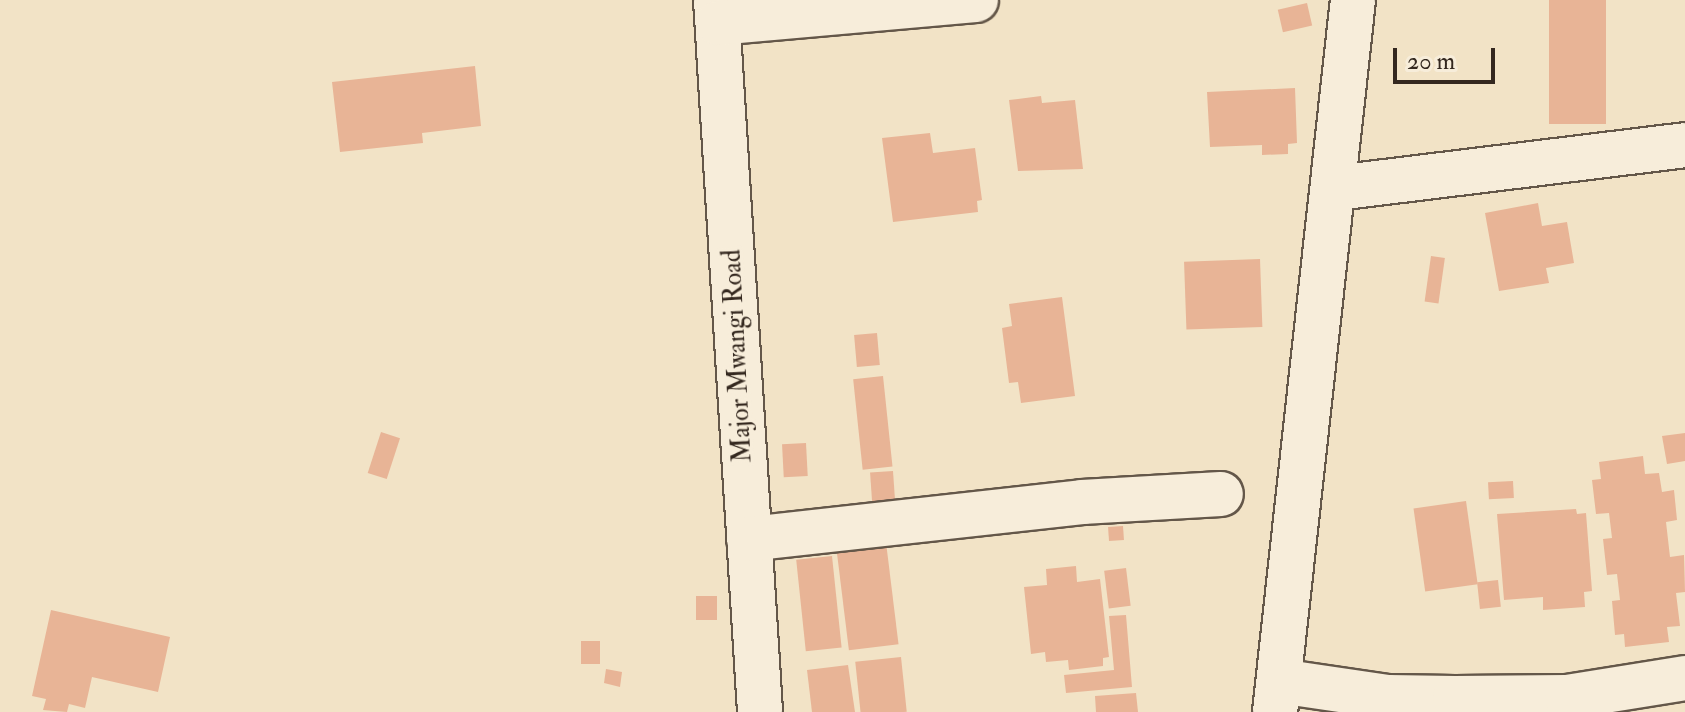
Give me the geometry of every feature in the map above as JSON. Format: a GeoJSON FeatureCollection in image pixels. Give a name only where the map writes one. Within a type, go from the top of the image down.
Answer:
{"type":"FeatureCollection","features":[{"type":"Feature","properties":{"kind":"street"},"geometry":{"type":"LineString","coordinates":[[717,11],[976,0]]}},
{"type":"Feature","properties":{"kind":"street"},"geometry":{"type":"LineString","coordinates":[[1353,0],[1336,188],[1277,697],[1567,697],[1685,678]]}},
{"type":"Feature","properties":{"kind":"street","name":"Major Mwangi Road"},"geometry":{"type":"LineString","coordinates":[[717,11],[760,712]]}},
{"type":"Feature","properties":{"kind":"street"},"geometry":{"type":"LineString","coordinates":[[1336,188],[1685,145]]}},
{"type":"Feature","properties":{"kind":"street"},"geometry":{"type":"LineString","coordinates":[[749,539],[1082,502],[1221,494]]}},
{"type":"Feature","properties":{"kind":"building"},"geometry":{"type":"Polygon","coordinates":[[[1549,0],[1606,0],[1606,124],[1549,124],[1549,0]]]}},
{"type":"Feature","properties":{"kind":"building"},"geometry":{"type":"Polygon","coordinates":[[[1307,3],[1312,25],[1283,32],[1278,10],[1307,3]]]}},
{"type":"Feature","properties":{"kind":"building"},"geometry":{"type":"Polygon","coordinates":[[[475,66],[481,126],[422,133],[423,143],[340,152],[332,82],[475,66]]]}},
{"type":"Feature","properties":{"kind":"building"},"geometry":{"type":"Polygon","coordinates":[[[1295,88],[1297,143],[1288,144],[1288,154],[1262,155],[1262,145],[1210,147],[1207,92],[1295,88]]]}},
{"type":"Feature","properties":{"kind":"building"},"geometry":{"type":"Polygon","coordinates":[[[1041,96],[1042,103],[1075,100],[1083,169],[1018,171],[1009,100],[1041,96]]]}},
{"type":"Feature","properties":{"kind":"building"},"geometry":{"type":"Polygon","coordinates":[[[930,133],[933,153],[975,148],[982,200],[977,201],[978,212],[893,222],[882,138],[930,133]]]}},
{"type":"Feature","properties":{"kind":"building"},"geometry":{"type":"Polygon","coordinates":[[[1538,203],[1542,226],[1567,222],[1574,263],[1546,268],[1549,283],[1499,291],[1485,213],[1538,203]]]}},
{"type":"Feature","properties":{"kind":"building"},"geometry":{"type":"Polygon","coordinates":[[[1431,256],[1445,258],[1438,304],[1425,302],[1431,256]]]}},
{"type":"Feature","properties":{"kind":"building"},"geometry":{"type":"Polygon","coordinates":[[[1260,259],[1262,327],[1186,330],[1184,262],[1260,259]]]}},
{"type":"Feature","properties":{"kind":"building"},"geometry":{"type":"Polygon","coordinates":[[[1062,297],[1075,396],[1021,403],[1018,382],[1009,383],[1002,328],[1012,326],[1009,304],[1062,297]]]}},
{"type":"Feature","properties":{"kind":"building"},"geometry":{"type":"Polygon","coordinates":[[[877,333],[880,365],[857,367],[854,335],[877,333]]]}},
{"type":"Feature","properties":{"kind":"building"},"geometry":{"type":"Polygon","coordinates":[[[883,376],[893,467],[863,470],[853,379],[883,376]]]}},
{"type":"Feature","properties":{"kind":"building"},"geometry":{"type":"Polygon","coordinates":[[[381,432],[400,438],[387,479],[368,473],[381,432]]]}},
{"type":"Feature","properties":{"kind":"building"},"geometry":{"type":"Polygon","coordinates":[[[1685,433],[1685,461],[1667,464],[1662,436],[1685,433]]]}},
{"type":"Feature","properties":{"kind":"building"},"geometry":{"type":"Polygon","coordinates":[[[806,443],[808,476],[784,477],[782,444],[806,443]]]}},
{"type":"Feature","properties":{"kind":"building"},"geometry":{"type":"Polygon","coordinates":[[[1643,456],[1645,474],[1659,473],[1662,492],[1674,490],[1677,520],[1666,522],[1670,557],[1684,555],[1685,592],[1676,593],[1680,626],[1667,627],[1669,642],[1625,647],[1624,634],[1615,635],[1612,601],[1620,600],[1617,574],[1607,575],[1603,539],[1612,538],[1609,513],[1596,514],[1592,480],[1601,479],[1599,462],[1643,456]]]}},
{"type":"Feature","properties":{"kind":"building"},"geometry":{"type":"Polygon","coordinates":[[[893,471],[895,501],[872,503],[870,473],[893,471]]]}},
{"type":"Feature","properties":{"kind":"building"},"geometry":{"type":"Polygon","coordinates":[[[1513,481],[1514,498],[1489,499],[1488,482],[1513,481]]]}},
{"type":"Feature","properties":{"kind":"building"},"geometry":{"type":"Polygon","coordinates":[[[1466,501],[1478,584],[1425,592],[1414,508],[1466,501]]]}},
{"type":"Feature","properties":{"kind":"building"},"geometry":{"type":"Polygon","coordinates":[[[1576,509],[1577,514],[1586,513],[1592,591],[1584,592],[1585,607],[1543,610],[1543,597],[1504,600],[1497,514],[1576,509]]]}},
{"type":"Feature","properties":{"kind":"building"},"geometry":{"type":"Polygon","coordinates":[[[1123,526],[1124,540],[1109,541],[1108,527],[1123,526]]]}},
{"type":"Feature","properties":{"kind":"building"},"geometry":{"type":"Polygon","coordinates":[[[885,534],[899,644],[849,650],[835,540],[885,534]]]}},
{"type":"Feature","properties":{"kind":"building"},"geometry":{"type":"Polygon","coordinates":[[[832,556],[842,647],[806,651],[796,560],[832,556]]]}},
{"type":"Feature","properties":{"kind":"building"},"geometry":{"type":"Polygon","coordinates":[[[1076,566],[1077,582],[1100,579],[1109,657],[1103,658],[1103,666],[1069,670],[1068,660],[1046,662],[1045,652],[1031,654],[1024,587],[1047,585],[1046,569],[1076,566]]]}},
{"type":"Feature","properties":{"kind":"building"},"geometry":{"type":"Polygon","coordinates":[[[1126,568],[1131,606],[1109,608],[1104,571],[1126,568]]]}},
{"type":"Feature","properties":{"kind":"building"},"geometry":{"type":"Polygon","coordinates":[[[1498,580],[1501,607],[1480,609],[1477,582],[1498,580]]]}},
{"type":"Feature","properties":{"kind":"building"},"geometry":{"type":"Polygon","coordinates":[[[696,596],[717,596],[717,620],[696,620],[696,596]]]}},
{"type":"Feature","properties":{"kind":"building"},"geometry":{"type":"Polygon","coordinates":[[[51,610],[170,637],[158,692],[92,677],[85,708],[69,704],[67,712],[43,710],[46,699],[32,696],[51,610]]]}},
{"type":"Feature","properties":{"kind":"building"},"geometry":{"type":"Polygon","coordinates":[[[1126,615],[1132,687],[1066,693],[1064,675],[1114,670],[1109,616],[1126,615]]]}},
{"type":"Feature","properties":{"kind":"building"},"geometry":{"type":"Polygon","coordinates":[[[581,641],[600,641],[600,664],[581,664],[581,641]]]}},
{"type":"Feature","properties":{"kind":"building"},"geometry":{"type":"Polygon","coordinates":[[[901,657],[907,712],[861,712],[855,662],[901,657]]]}},
{"type":"Feature","properties":{"kind":"building"},"geometry":{"type":"Polygon","coordinates":[[[848,665],[855,712],[812,712],[807,670],[848,665]]]}},
{"type":"Feature","properties":{"kind":"building"},"geometry":{"type":"Polygon","coordinates":[[[606,669],[622,672],[620,687],[604,683],[606,669]]]}},
{"type":"Feature","properties":{"kind":"building"},"geometry":{"type":"Polygon","coordinates":[[[1136,693],[1138,712],[1096,712],[1095,696],[1136,693]]]}}]}
